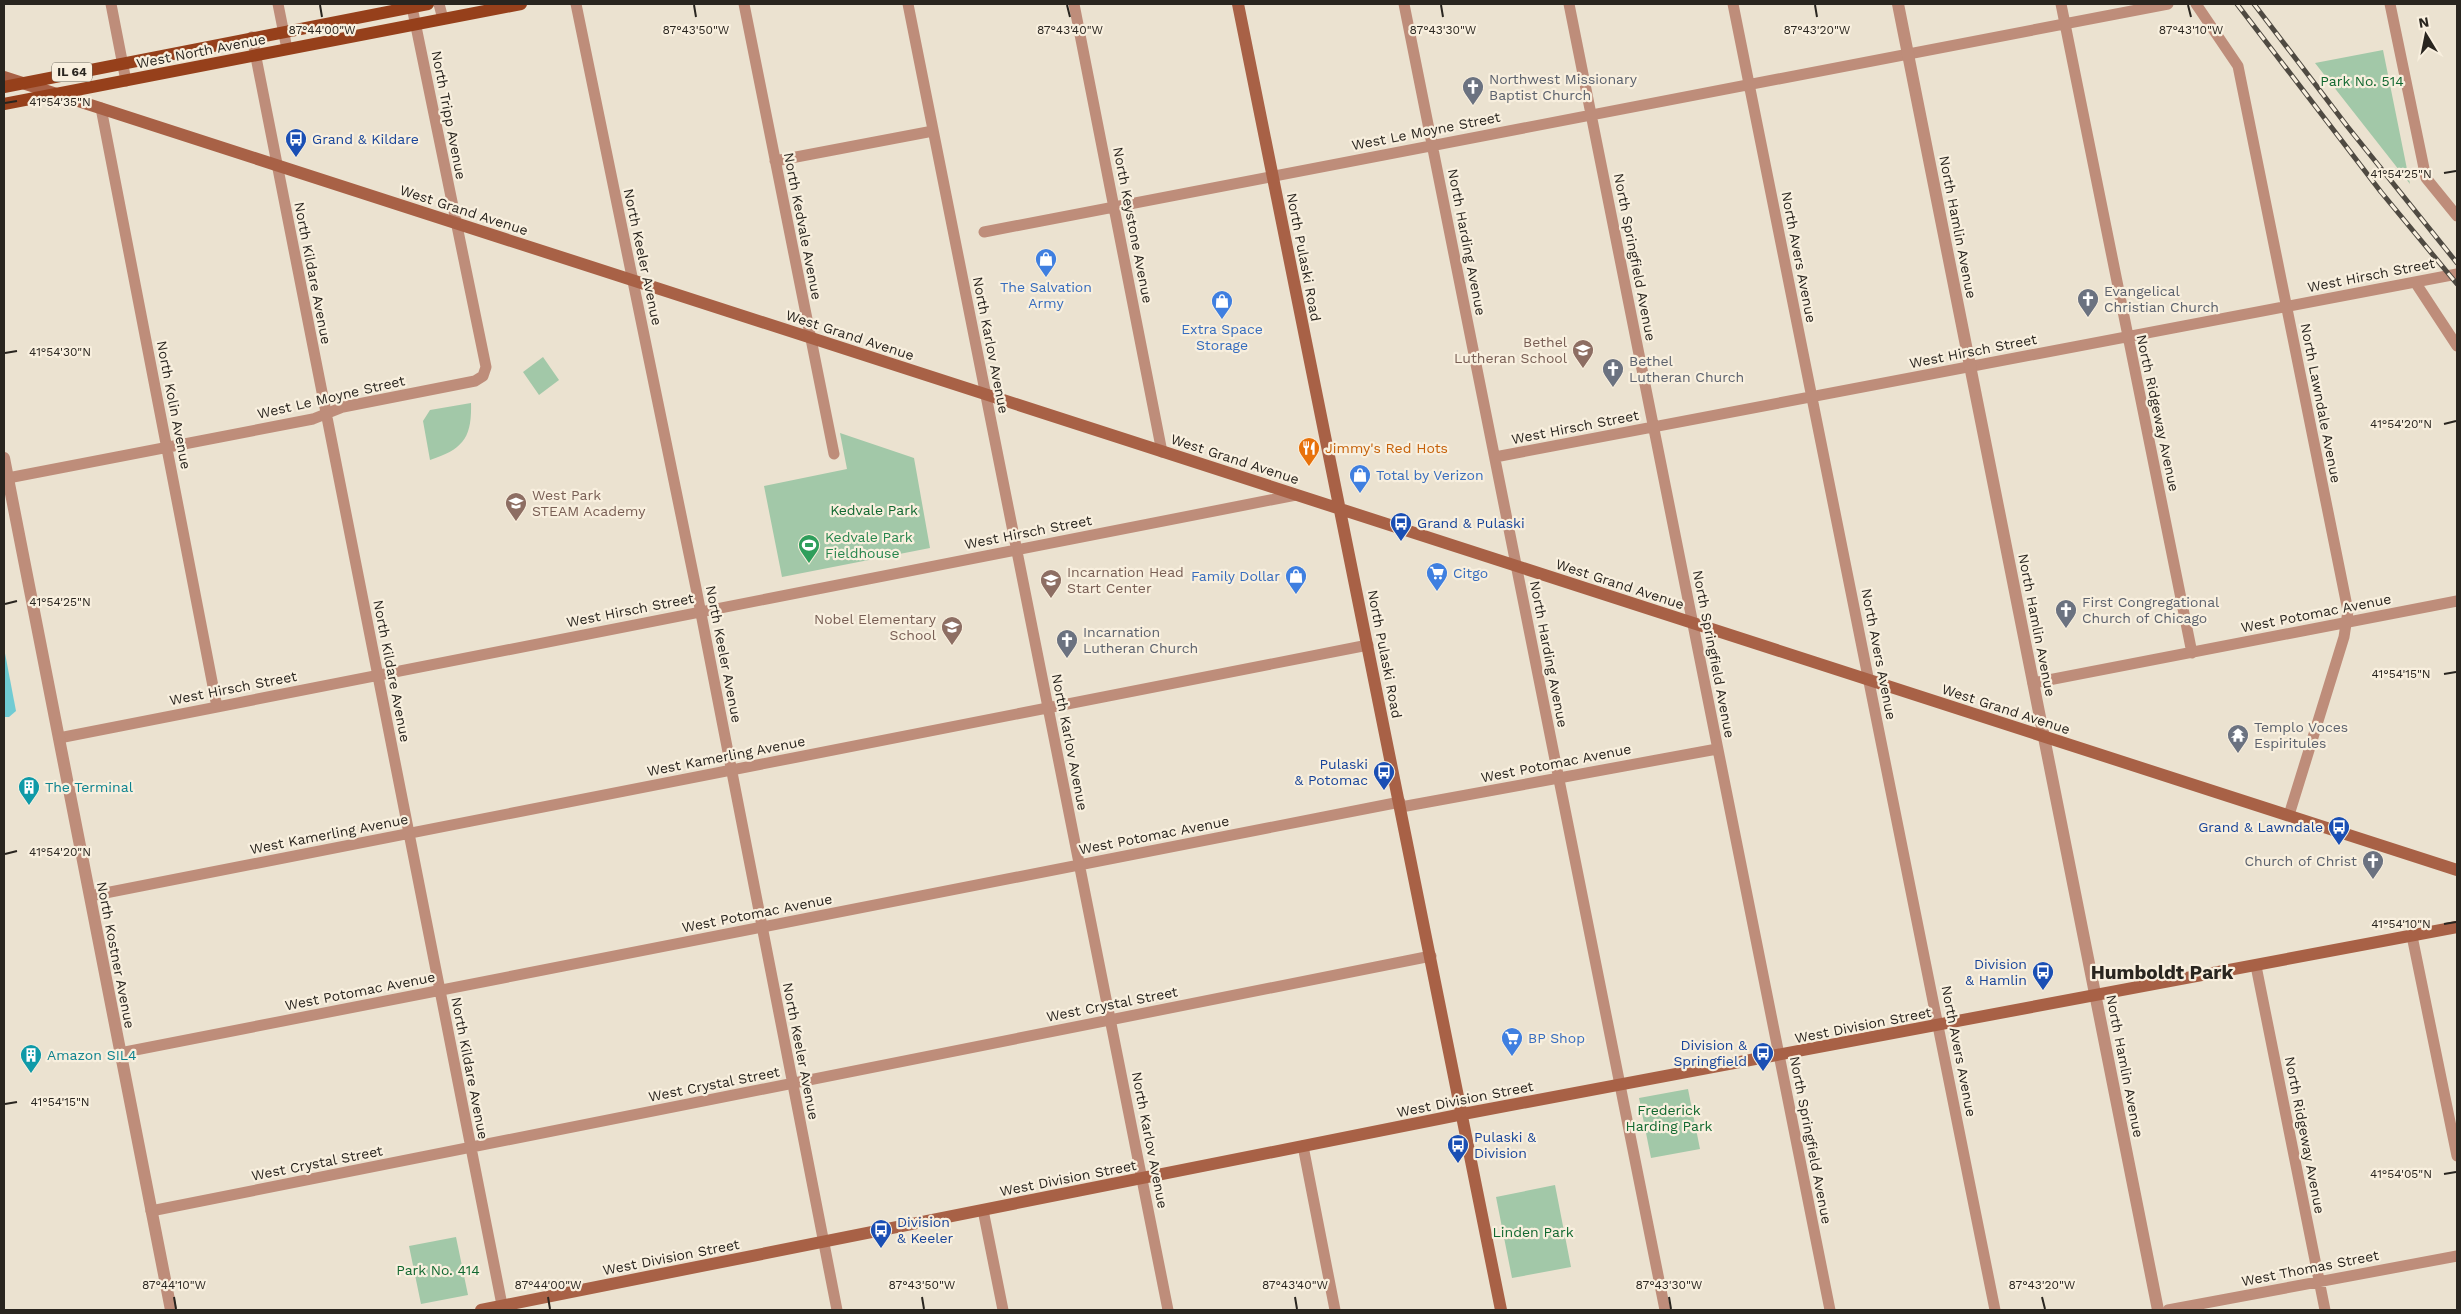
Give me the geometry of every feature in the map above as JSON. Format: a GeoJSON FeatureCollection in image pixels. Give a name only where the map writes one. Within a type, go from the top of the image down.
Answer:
{"type":"FeatureCollection","features":[{"type":"Feature","properties":{"kind":"main road","name":"West North Avenue"},"geometry":{"type":"LineString","coordinates":[[4,86],[428,4]]}},
{"type":"Feature","properties":{"kind":"main road","name":"West North Avenue"},"geometry":{"type":"LineString","coordinates":[[4,104],[521,4]]}},
{"type":"Feature","properties":{"kind":"main road","name":"North Pulaski Road"},"geometry":{"type":"LineString","coordinates":[[1238,4],[1501,1310]]}},
{"type":"Feature","properties":{"kind":"main road","name":"West Grand Avenue"},"geometry":{"type":"LineString","coordinates":[[4,77],[2457,870]]}},
{"type":"Feature","properties":{"kind":"main road","name":"West Division Street"},"geometry":{"type":"LineString","coordinates":[[481,1310],[502,1308],[1463,1114],[2457,928]]}},
{"type":"Feature","properties":{"kind":"street"},"geometry":{"type":"LineString","coordinates":[[111,4],[126,81]]}},
{"type":"Feature","properties":{"kind":"street"},"geometry":{"type":"LineString","coordinates":[[278,4],[287,49]]}},
{"type":"Feature","properties":{"kind":"street"},"geometry":{"type":"LineString","coordinates":[[440,4],[443,19]]}},
{"type":"Feature","properties":{"kind":"street","name":"North Keeler Avenue"},"geometry":{"type":"LineString","coordinates":[[576,4],[731,770],[837,1310]]}},
{"type":"Feature","properties":{"kind":"street","name":"North Kedvale Avenue"},"geometry":{"type":"LineString","coordinates":[[744,4],[834,454]]}},
{"type":"Feature","properties":{"kind":"street","name":"North Karlov Avenue"},"geometry":{"type":"LineString","coordinates":[[908,4],[1168,1310]]}},
{"type":"Feature","properties":{"kind":"street","name":"North Keystone Avenue"},"geometry":{"type":"LineString","coordinates":[[1074,4],[1162,452]]}},
{"type":"Feature","properties":{"kind":"street","name":"North Harding Avenue"},"geometry":{"type":"LineString","coordinates":[[1404,4],[1666,1310]]}},
{"type":"Feature","properties":{"kind":"street","name":"North Springfield Avenue"},"geometry":{"type":"LineString","coordinates":[[1569,4],[1830,1310]]}},
{"type":"Feature","properties":{"kind":"street","name":"North Avers Avenue"},"geometry":{"type":"LineString","coordinates":[[1732,4],[1995,1310]]}},
{"type":"Feature","properties":{"kind":"street","name":"North Hamlin Avenue"},"geometry":{"type":"LineString","coordinates":[[1898,4],[2158,1310]]}},
{"type":"Feature","properties":{"kind":"street","name":"North Ridgeway Avenue"},"geometry":{"type":"LineString","coordinates":[[2061,4],[2192,652]]}},
{"type":"Feature","properties":{"kind":"street","name":"West Le Moyne Street"},"geometry":{"type":"LineString","coordinates":[[984,232],[2168,4]]}},
{"type":"Feature","properties":{"kind":"street","name":"North Lawndale Avenue"},"geometry":{"type":"LineString","coordinates":[[2196,4],[2238,66],[2347,608],[2348,622],[2289,815]]}},
{"type":"Feature","properties":{"kind":"street"},"geometry":{"type":"LineString","coordinates":[[2390,4],[2426,178],[2457,216]]}},
{"type":"Feature","properties":{"kind":"street","name":"North Tripp Avenue"},"geometry":{"type":"LineString","coordinates":[[412,7],[486,367],[482,376]]}},
{"type":"Feature","properties":{"kind":"street","name":"North Kildare Avenue"},"geometry":{"type":"LineString","coordinates":[[252,37],[502,1308]]}},
{"type":"Feature","properties":{"kind":"street","name":"North Kolin Avenue"},"geometry":{"type":"LineString","coordinates":[[101,108],[217,707]]}},
{"type":"Feature","properties":{"kind":"street"},"geometry":{"type":"LineString","coordinates":[[775,161],[933,131]]}},
{"type":"Feature","properties":{"kind":"street","name":"West Hirsch Street"},"geometry":{"type":"LineString","coordinates":[[1495,457],[2457,274]]}},
{"type":"Feature","properties":{"kind":"street"},"geometry":{"type":"LineString","coordinates":[[2415,282],[2457,346]]}},
{"type":"Feature","properties":{"kind":"street","name":"West Le Moyne Street"},"geometry":{"type":"LineString","coordinates":[[8,478],[313,420],[343,407],[475,381],[482,376]]}},
{"type":"Feature","properties":{"kind":"street","name":"North Kostner Avenue"},"geometry":{"type":"LineString","coordinates":[[4,458],[171,1310]]}},
{"type":"Feature","properties":{"kind":"street","name":"West Hirsch Street"},"geometry":{"type":"LineString","coordinates":[[59,738],[1296,495]]}},
{"type":"Feature","properties":{"kind":"street","name":"West Potomac Avenue"},"geometry":{"type":"LineString","coordinates":[[2033,683],[2457,602]]}},
{"type":"Feature","properties":{"kind":"street","name":"West Kamerling Avenue"},"geometry":{"type":"LineString","coordinates":[[90,896],[1368,645]]}},
{"type":"Feature","properties":{"kind":"street","name":"West Potomac Avenue"},"geometry":{"type":"LineString","coordinates":[[120,1053],[1080,865],[1400,805],[1717,749]]}},
{"type":"Feature","properties":{"kind":"street"},"geometry":{"type":"LineString","coordinates":[[2412,936],[2457,1156]]}},
{"type":"Feature","properties":{"kind":"street","name":"West Crystal Street"},"geometry":{"type":"LineString","coordinates":[[151,1211],[1431,956]]}},
{"type":"Feature","properties":{"kind":"street","name":"North Ridgeway Avenue"},"geometry":{"type":"LineString","coordinates":[[2256,966],[2325,1310]]}},
{"type":"Feature","properties":{"kind":"street"},"geometry":{"type":"LineString","coordinates":[[1303,1146],[1336,1310]]}},
{"type":"Feature","properties":{"kind":"street"},"geometry":{"type":"LineString","coordinates":[[983,1210],[1003,1310]]}},
{"type":"Feature","properties":{"kind":"street","name":"West Thomas Street"},"geometry":{"type":"LineString","coordinates":[[2168,1310],[2457,1256]]}},
{"type":"Feature","properties":{"kind":"green space","name":"Park No. 514"},"geometry":{"type":"Polygon","coordinates":[[[2383,50],[2410,184],[2315,63],[2383,50]]]}},
{"type":"Feature","properties":{"kind":"green space"},"geometry":{"type":"Polygon","coordinates":[[[543,357],[559,380],[539,395],[523,372],[543,357]]]}},
{"type":"Feature","properties":{"kind":"green space"},"geometry":{"type":"Polygon","coordinates":[[[471,403],[470,425],[463,440],[450,451],[430,460],[423,421],[430,410],[471,403]]]}},
{"type":"Feature","properties":{"kind":"green space","name":"Kedvale Park"},"geometry":{"type":"Polygon","coordinates":[[[840,433],[914,458],[930,548],[782,577],[764,486],[847,469],[840,433]]]}},
{"type":"Feature","properties":{"kind":"green space","name":"Frederick Harding Park"},"geometry":{"type":"Polygon","coordinates":[[[1688,1089],[1700,1149],[1651,1158],[1639,1098],[1688,1089]]]}},
{"type":"Feature","properties":{"kind":"green space","name":"Linden Park"},"geometry":{"type":"Polygon","coordinates":[[[1555,1185],[1571,1267],[1512,1278],[1496,1197],[1555,1185]]]}},
{"type":"Feature","properties":{"kind":"green space","name":"Park No. 414"},"geometry":{"type":"Polygon","coordinates":[[[456,1237],[468,1295],[421,1304],[409,1246],[456,1237]]]}},
{"type":"Feature","properties":{"kind":"water"},"geometry":{"type":"Polygon","coordinates":[[[4,648],[16,711],[9,717],[4,717],[4,648]]]}},
{"type":"Feature","properties":{"kind":"railway"},"geometry":{"type":"LineString","coordinates":[[2237,4],[2381,192],[2457,284]]}},
{"type":"Feature","properties":{"kind":"railway"},"geometry":{"type":"LineString","coordinates":[[2254,4],[2347,126],[2457,263]]}},
{"type":"Feature","properties":{"kind":"place","name":"Northwest Missionary Baptist Church"},"geometry":{"type":"Point","coordinates":[1473,106]}},
{"type":"Feature","properties":{"kind":"place","name":"Grand & Kildare"},"geometry":{"type":"Point","coordinates":[296,158]}},
{"type":"Feature","properties":{"kind":"place","name":"The Salvation Army"},"geometry":{"type":"Point","coordinates":[1046,278]}},
{"type":"Feature","properties":{"kind":"place","name":"Evangelical Christian Church"},"geometry":{"type":"Point","coordinates":[2088,318]}},
{"type":"Feature","properties":{"kind":"place","name":"Extra Space Storage"},"geometry":{"type":"Point","coordinates":[1222,320]}},
{"type":"Feature","properties":{"kind":"place","name":"Bethel Lutheran School"},"geometry":{"type":"Point","coordinates":[1583,369]}},
{"type":"Feature","properties":{"kind":"place","name":"Bethel Lutheran Church"},"geometry":{"type":"Point","coordinates":[1613,388]}},
{"type":"Feature","properties":{"kind":"place","name":"Jimmy's Red Hots"},"geometry":{"type":"Point","coordinates":[1309,467]}},
{"type":"Feature","properties":{"kind":"place","name":"Total by Verizon"},"geometry":{"type":"Point","coordinates":[1360,494]}},
{"type":"Feature","properties":{"kind":"place","name":"West Park STEAM Academy"},"geometry":{"type":"Point","coordinates":[516,522]}},
{"type":"Feature","properties":{"kind":"place","name":"Grand & Pulaski"},"geometry":{"type":"Point","coordinates":[1401,542]}},
{"type":"Feature","properties":{"kind":"place","name":"Kedvale Park Fieldhouse"},"geometry":{"type":"Point","coordinates":[809,564]}},
{"type":"Feature","properties":{"kind":"place","name":"Citgo"},"geometry":{"type":"Point","coordinates":[1437,592]}},
{"type":"Feature","properties":{"kind":"place","name":"Family Dollar"},"geometry":{"type":"Point","coordinates":[1296,595]}},
{"type":"Feature","properties":{"kind":"place","name":"Incarnation Head Start Center"},"geometry":{"type":"Point","coordinates":[1051,599]}},
{"type":"Feature","properties":{"kind":"place","name":"First Congregational Church of Chicago"},"geometry":{"type":"Point","coordinates":[2066,629]}},
{"type":"Feature","properties":{"kind":"place","name":"Nobel Elementary School"},"geometry":{"type":"Point","coordinates":[952,646]}},
{"type":"Feature","properties":{"kind":"place","name":"Incarnation Lutheran Church"},"geometry":{"type":"Point","coordinates":[1067,659]}},
{"type":"Feature","properties":{"kind":"place","name":"Templo Voces Espiritules"},"geometry":{"type":"Point","coordinates":[2238,754]}},
{"type":"Feature","properties":{"kind":"place","name":"Pulaski & Potomac"},"geometry":{"type":"Point","coordinates":[1384,791]}},
{"type":"Feature","properties":{"kind":"place","name":"The Terminal"},"geometry":{"type":"Point","coordinates":[29,806]}},
{"type":"Feature","properties":{"kind":"place","name":"Grand & Lawndale"},"geometry":{"type":"Point","coordinates":[2339,846]}},
{"type":"Feature","properties":{"kind":"place","name":"Church of Christ"},"geometry":{"type":"Point","coordinates":[2373,880]}},
{"type":"Feature","properties":{"kind":"place","name":"Division & Hamlin"},"geometry":{"type":"Point","coordinates":[2043,991]}},
{"type":"Feature","properties":{"kind":"place","name":"BP Shop"},"geometry":{"type":"Point","coordinates":[1512,1057]}},
{"type":"Feature","properties":{"kind":"place","name":"Division & Springfield"},"geometry":{"type":"Point","coordinates":[1763,1072]}},
{"type":"Feature","properties":{"kind":"place","name":"Amazon SIL4"},"geometry":{"type":"Point","coordinates":[31,1074]}},
{"type":"Feature","properties":{"kind":"place","name":"Pulaski & Division"},"geometry":{"type":"Point","coordinates":[1458,1164]}},
{"type":"Feature","properties":{"kind":"place","name":"Division & Keeler"},"geometry":{"type":"Point","coordinates":[881,1249]}},
{"type":"Feature","properties":{"kind":"district","name":"Humboldt Park"},"geometry":{"type":"Point","coordinates":[2162,972]}}]}
